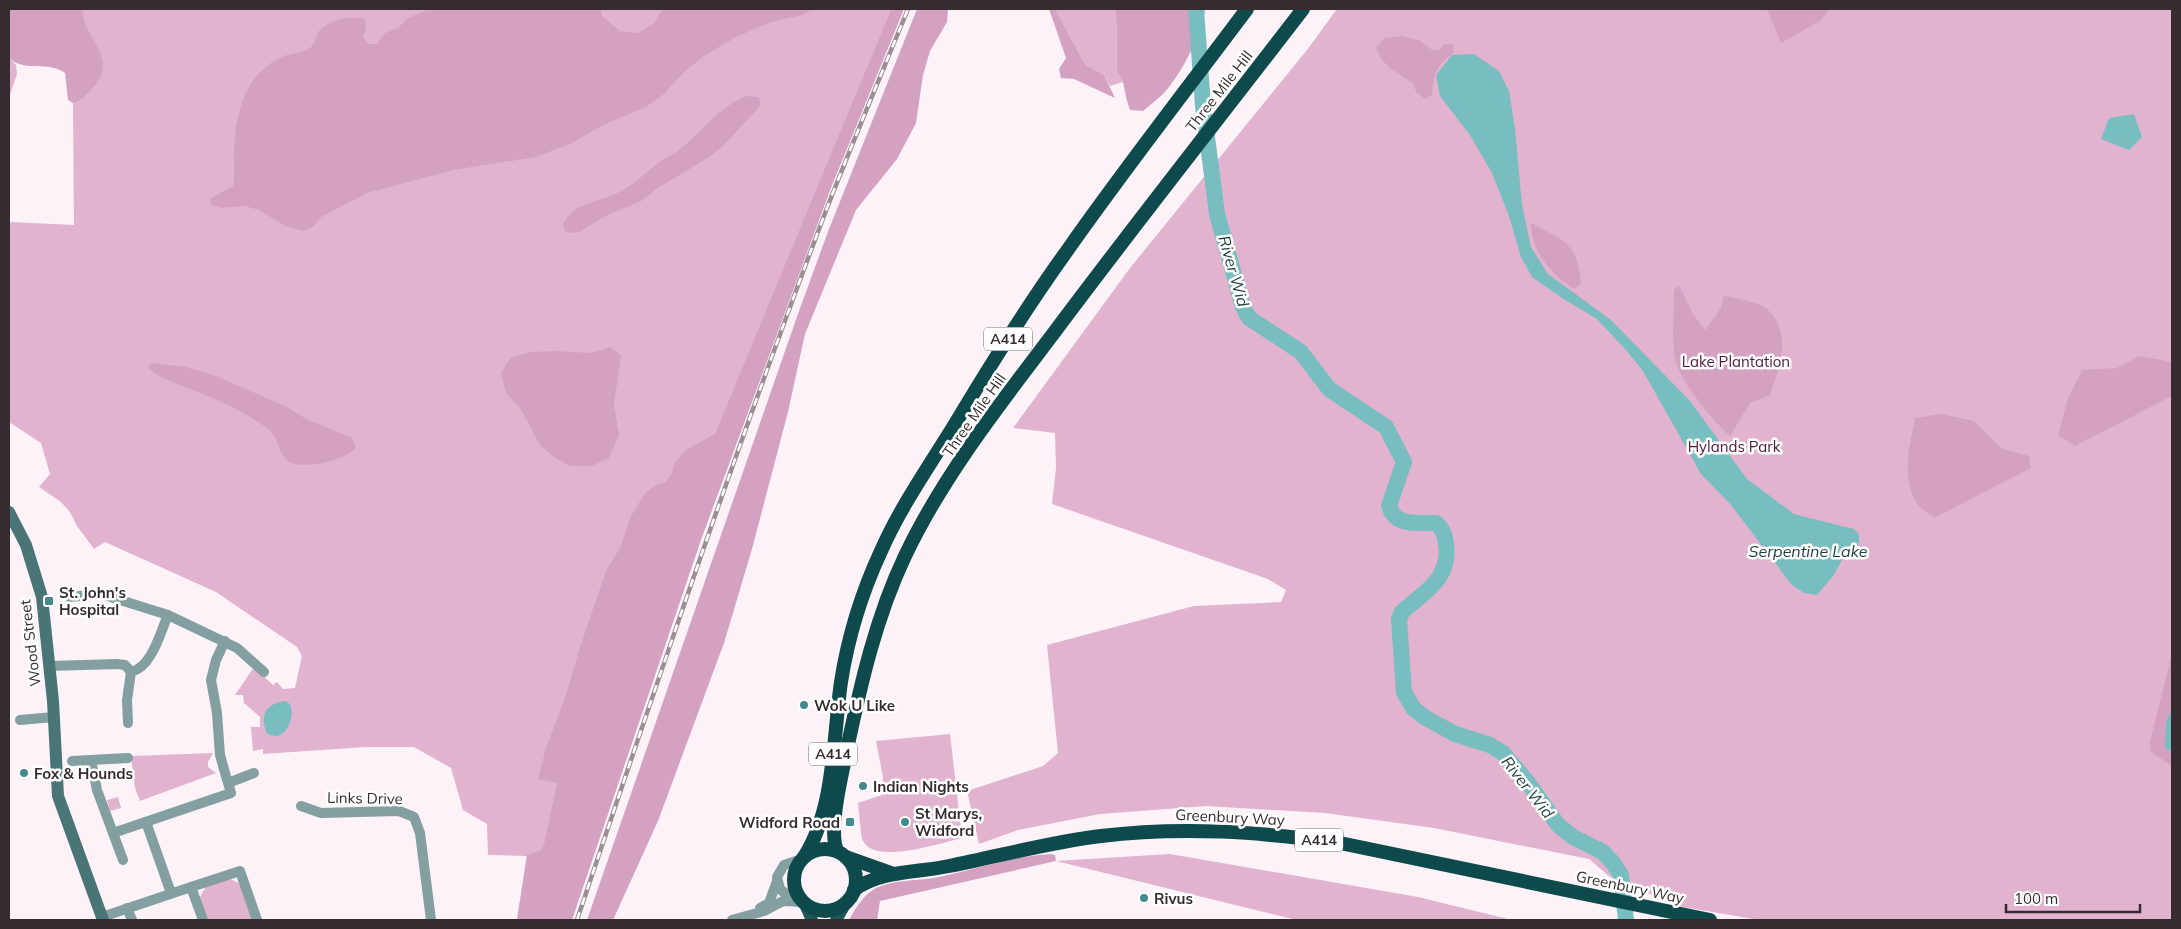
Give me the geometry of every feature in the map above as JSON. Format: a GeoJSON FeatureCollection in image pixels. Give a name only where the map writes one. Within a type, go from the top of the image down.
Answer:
{"type":"FeatureCollection","features":[{"type":"Feature","properties":{"kind":"highway","name":"Three Mile Hill"},"geometry":{"type":"LineString","coordinates":[[803,858],[811,845],[825,803],[841,684],[852,632],[862,596],[881,550],[922,476],[1027,309],[1069,248],[1247,9]]}},
{"type":"Feature","properties":{"kind":"highway","name":"Three Mile Hill"},"geometry":{"type":"LineString","coordinates":[[841,854],[833,838],[834,824],[859,695],[873,639],[886,601],[912,543],[950,478],[990,419],[1067,315],[1303,9]]}},
{"type":"Feature","properties":{"kind":"highway","name":"Greenbury Way"},"geometry":{"type":"LineString","coordinates":[[851,895],[868,881],[894,874],[933,869],[1038,846],[1100,836],[1156,831],[1223,830],[1340,843],[1710,920]]}},
{"type":"Feature","properties":{"kind":"highway","name":"A414"},"geometry":{"type":"LineString","coordinates":[[822,849],[841,854],[855,872],[851,895],[836,908],[828,910],[815,909],[802,902],[794,882],[795,870],[803,858],[812,851],[822,849]]}},
{"type":"Feature","properties":{"kind":"highway","name":"Greenbury Way"},"geometry":{"type":"LineString","coordinates":[[841,854],[894,874]]}},
{"type":"Feature","properties":{"kind":"main road","name":"Wood Street"},"geometry":{"type":"LineString","coordinates":[[9,512],[26,545],[36,572],[45,617],[54,717],[57,788],[60,805],[103,918]]}},
{"type":"Feature","properties":{"kind":"main road"},"geometry":{"type":"LineString","coordinates":[[836,920],[851,895]]}},
{"type":"Feature","properties":{"kind":"main road"},"geometry":{"type":"LineString","coordinates":[[802,902],[812,920]]}},
{"type":"Feature","properties":{"kind":"street"},"geometry":{"type":"LineString","coordinates":[[69,597],[101,594],[168,615],[225,641],[246,655],[264,672]]}},
{"type":"Feature","properties":{"kind":"street"},"geometry":{"type":"LineString","coordinates":[[131,672],[146,663],[168,615]]}},
{"type":"Feature","properties":{"kind":"street"},"geometry":{"type":"LineString","coordinates":[[225,641],[212,669],[211,680],[217,713],[220,755],[227,780]]}},
{"type":"Feature","properties":{"kind":"street"},"geometry":{"type":"LineString","coordinates":[[50,666],[116,664],[125,666],[131,672]]}},
{"type":"Feature","properties":{"kind":"street"},"geometry":{"type":"LineString","coordinates":[[128,723],[127,700],[131,672]]}},
{"type":"Feature","properties":{"kind":"street"},"geometry":{"type":"LineString","coordinates":[[20,720],[54,717]]}},
{"type":"Feature","properties":{"kind":"street"},"geometry":{"type":"LineString","coordinates":[[72,761],[128,758]]}},
{"type":"Feature","properties":{"kind":"street"},"geometry":{"type":"LineString","coordinates":[[91,760],[97,790],[123,860]]}},
{"type":"Feature","properties":{"kind":"street"},"geometry":{"type":"LineString","coordinates":[[113,833],[232,793],[228,783],[254,773]]}},
{"type":"Feature","properties":{"kind":"street","name":"Links Drive"},"geometry":{"type":"LineString","coordinates":[[301,806],[321,813],[399,812],[414,817],[420,833],[431,920]]}},
{"type":"Feature","properties":{"kind":"street"},"geometry":{"type":"LineString","coordinates":[[146,822],[171,893]]}},
{"type":"Feature","properties":{"kind":"street"},"geometry":{"type":"LineString","coordinates":[[746,915],[769,903],[778,873],[784,865],[803,858]]}},
{"type":"Feature","properties":{"kind":"street"},"geometry":{"type":"LineString","coordinates":[[103,918],[127,908],[240,871],[257,920]]}},
{"type":"Feature","properties":{"kind":"street"},"geometry":{"type":"LineString","coordinates":[[776,881],[784,894],[802,902]]}},
{"type":"Feature","properties":{"kind":"street"},"geometry":{"type":"LineString","coordinates":[[191,887],[203,920]]}},
{"type":"Feature","properties":{"kind":"street"},"geometry":{"type":"LineString","coordinates":[[732,920],[764,911],[783,902],[802,902]]}},
{"type":"Feature","properties":{"kind":"street"},"geometry":{"type":"LineString","coordinates":[[127,908],[132,920]]}},
{"type":"Feature","properties":{"kind":"green space"},"geometry":{"type":"Polygon","coordinates":[[[9,9],[83,9],[87,28],[101,55],[103,64],[102,74],[86,95],[73,103],[68,100],[65,73],[51,67],[22,65],[9,58],[9,9]]]}},
{"type":"Feature","properties":{"kind":"green space"},"geometry":{"type":"Polygon","coordinates":[[[76,9],[891,9],[517,920],[527,856],[488,855],[487,824],[463,810],[451,768],[414,747],[365,747],[263,754],[263,749],[253,751],[251,727],[260,727],[260,717],[244,703],[243,695],[235,695],[254,667],[273,685],[277,682],[283,689],[295,688],[302,656],[297,647],[216,592],[105,542],[94,549],[77,526],[70,512],[61,502],[39,487],[50,474],[41,443],[9,422],[9,224],[11,222],[74,225],[73,103],[76,9]]]}},
{"type":"Feature","properties":{"kind":"green space"},"geometry":{"type":"Polygon","coordinates":[[[429,9],[601,9],[602,16],[620,31],[638,33],[654,23],[663,9],[813,9],[802,15],[771,22],[736,37],[704,56],[684,72],[664,94],[646,107],[601,126],[572,143],[536,157],[453,170],[367,193],[321,217],[314,226],[303,231],[285,226],[259,210],[245,206],[221,208],[211,205],[210,199],[233,186],[235,135],[240,110],[249,86],[267,66],[282,57],[310,48],[319,31],[340,19],[365,19],[366,29],[363,37],[368,44],[377,44],[385,33],[398,28],[408,18],[429,9]]]}},
{"type":"Feature","properties":{"kind":"green space"},"geometry":{"type":"Polygon","coordinates":[[[891,9],[904,9],[831,188],[701,540],[572,920],[517,920],[527,855],[540,851],[544,845],[557,783],[538,779],[546,748],[566,695],[606,571],[620,548],[631,516],[645,493],[656,485],[666,482],[672,473],[675,462],[687,449],[715,434],[891,9]]]}},
{"type":"Feature","properties":{"kind":"green space"},"geometry":{"type":"Polygon","coordinates":[[[917,9],[948,9],[947,22],[930,51],[923,75],[916,123],[897,159],[856,210],[805,334],[788,412],[752,549],[724,643],[658,821],[613,920],[587,920],[799,311],[829,229],[917,9]]]}},
{"type":"Feature","properties":{"kind":"green space"},"geometry":{"type":"Polygon","coordinates":[[[1049,9],[1055,9],[1085,64],[1104,75],[1115,98],[1074,79],[1061,78],[1059,69],[1066,58],[1049,9]]]}},
{"type":"Feature","properties":{"kind":"green space"},"geometry":{"type":"Polygon","coordinates":[[[1055,9],[1116,9],[1117,71],[1123,82],[1110,86],[1104,75],[1085,64],[1055,9]]]}},
{"type":"Feature","properties":{"kind":"green space"},"geometry":{"type":"Polygon","coordinates":[[[1116,9],[1205,9],[1196,41],[1184,65],[1164,93],[1143,111],[1130,110],[1123,82],[1117,71],[1116,9]]]}},
{"type":"Feature","properties":{"kind":"green space","name":"Hylands Park"},"geometry":{"type":"Polygon","coordinates":[[[1337,9],[2172,9],[2172,920],[1759,920],[1678,906],[1610,877],[1589,859],[1434,828],[1325,813],[1206,806],[1100,814],[1018,830],[979,844],[967,791],[1043,766],[1058,753],[1047,645],[1194,606],[1281,602],[1286,590],[1268,579],[1052,504],[1056,468],[1055,433],[1013,428],[1130,268],[1307,50],[1337,9]]]}},
{"type":"Feature","properties":{"kind":"green space"},"geometry":{"type":"Polygon","coordinates":[[[1767,9],[1830,9],[1820,21],[1781,43],[1767,9]]]}},
{"type":"Feature","properties":{"kind":"green space"},"geometry":{"type":"Polygon","coordinates":[[[1401,36],[1419,40],[1432,50],[1439,50],[1444,44],[1453,44],[1454,53],[1440,66],[1433,82],[1432,95],[1425,99],[1416,92],[1414,84],[1391,69],[1382,60],[1376,48],[1385,38],[1401,36]]]}},
{"type":"Feature","properties":{"kind":"green space"},"geometry":{"type":"Polygon","coordinates":[[[9,58],[16,65],[17,74],[9,98],[9,58]]]}},
{"type":"Feature","properties":{"kind":"green space"},"geometry":{"type":"Polygon","coordinates":[[[746,96],[758,97],[761,105],[723,146],[709,157],[658,188],[641,201],[603,217],[580,232],[572,233],[565,231],[563,224],[568,216],[576,210],[584,205],[612,196],[637,181],[687,144],[726,107],[746,96]]]}},
{"type":"Feature","properties":{"kind":"green space"},"geometry":{"type":"Polygon","coordinates":[[[1531,223],[1560,239],[1572,251],[1576,259],[1581,283],[1574,289],[1550,269],[1544,261],[1534,243],[1531,223]]]}},
{"type":"Feature","properties":{"kind":"green space","name":"Lake Plantation"},"geometry":{"type":"Polygon","coordinates":[[[1679,285],[1693,314],[1705,330],[1721,308],[1724,296],[1765,307],[1776,320],[1780,330],[1782,351],[1770,395],[1750,403],[1730,436],[1696,398],[1676,363],[1673,337],[1674,290],[1679,285]]]}},
{"type":"Feature","properties":{"kind":"green space"},"geometry":{"type":"Polygon","coordinates":[[[610,347],[621,355],[614,405],[619,435],[609,458],[592,466],[570,466],[554,457],[540,445],[520,408],[506,393],[501,373],[511,357],[532,352],[592,353],[610,347]]]}},
{"type":"Feature","properties":{"kind":"green space"},"geometry":{"type":"Polygon","coordinates":[[[2139,356],[2172,362],[2172,396],[2075,446],[2058,435],[2068,398],[2082,370],[2117,368],[2139,356]]]}},
{"type":"Feature","properties":{"kind":"green space"},"geometry":{"type":"Polygon","coordinates":[[[151,363],[187,367],[216,376],[287,407],[308,420],[352,438],[356,448],[335,460],[307,465],[292,463],[284,457],[273,434],[257,421],[230,406],[159,376],[148,368],[151,363]]]}},
{"type":"Feature","properties":{"kind":"green space"},"geometry":{"type":"Polygon","coordinates":[[[1941,414],[1974,421],[2002,449],[2029,456],[2031,468],[1934,518],[1916,502],[1911,492],[1908,460],[1915,418],[1941,414]]]}},
{"type":"Feature","properties":{"kind":"green space"},"geometry":{"type":"Polygon","coordinates":[[[2172,653],[2172,766],[2151,752],[2150,742],[2172,653]]]}},
{"type":"Feature","properties":{"kind":"green space"},"geometry":{"type":"Polygon","coordinates":[[[950,734],[962,838],[894,852],[870,848],[862,839],[858,803],[882,795],[883,777],[876,741],[950,734]]]}},
{"type":"Feature","properties":{"kind":"green space"},"geometry":{"type":"Polygon","coordinates":[[[213,753],[208,762],[208,767],[216,773],[140,801],[135,788],[131,756],[213,753]]]}},
{"type":"Feature","properties":{"kind":"green space"},"geometry":{"type":"Polygon","coordinates":[[[118,797],[121,808],[110,811],[107,800],[118,797]]]}},
{"type":"Feature","properties":{"kind":"green space"},"geometry":{"type":"Polygon","coordinates":[[[1170,854],[1418,897],[1512,920],[1297,920],[1056,861],[1170,854]]]}},
{"type":"Feature","properties":{"kind":"green space"},"geometry":{"type":"Polygon","coordinates":[[[1055,855],[1056,861],[880,901],[877,920],[849,920],[864,898],[882,885],[933,878],[1006,861],[1055,855]]]}},
{"type":"Feature","properties":{"kind":"green space"},"geometry":{"type":"Polygon","coordinates":[[[228,878],[241,884],[253,917],[251,920],[207,920],[199,899],[206,886],[228,878]]]}},
{"type":"Feature","properties":{"kind":"water","name":"Serpentine Lake"},"geometry":{"type":"Polygon","coordinates":[[[1474,54],[1499,71],[1509,91],[1515,128],[1522,205],[1531,247],[1548,274],[1611,320],[1690,401],[1747,479],[1794,514],[1854,529],[1859,534],[1859,544],[1844,556],[1834,575],[1817,595],[1804,593],[1792,585],[1731,505],[1701,474],[1643,371],[1626,350],[1597,319],[1532,277],[1521,257],[1509,216],[1492,173],[1470,135],[1440,96],[1436,75],[1452,55],[1474,54]]]}},
{"type":"Feature","properties":{"kind":"water"},"geometry":{"type":"Polygon","coordinates":[[[2134,114],[2142,137],[2129,150],[2101,139],[2109,118],[2134,114]]]}},
{"type":"Feature","properties":{"kind":"water"},"geometry":{"type":"Polygon","coordinates":[[[2172,686],[2172,751],[2165,749],[2166,723],[2171,710],[2172,686]]]}},
{"type":"Feature","properties":{"kind":"water"},"geometry":{"type":"Polygon","coordinates":[[[285,701],[290,704],[290,722],[283,733],[279,736],[273,736],[267,733],[264,716],[273,704],[285,701]]]}},
{"type":"Feature","properties":{"kind":"water"},"geometry":{"type":"Polygon","coordinates":[[[1616,886],[1628,888],[1629,920],[1619,920],[1616,886]]]}},
{"type":"Feature","properties":{"kind":"waterway","name":"River Wid"},"geometry":{"type":"LineString","coordinates":[[1196,9],[1203,106],[1217,214],[1243,307],[1249,318],[1301,352],[1329,389],[1386,427],[1404,462],[1389,506],[1392,513],[1402,521],[1436,523],[1444,535],[1446,556],[1440,576],[1427,591],[1402,612],[1399,619],[1404,692],[1413,708],[1424,717],[1455,734],[1490,745],[1503,753],[1529,784],[1558,825],[1573,837],[1603,852],[1621,875],[1626,920]]}},
{"type":"Feature","properties":{"kind":"railway"},"geometry":{"type":"LineString","coordinates":[[577,920],[668,652],[762,385],[827,208],[908,9]]}},
{"type":"Feature","properties":{"kind":"place","name":"St. John's Hospital"},"geometry":{"type":"Point","coordinates":[49,601]}},
{"type":"Feature","properties":{"kind":"place","name":"Wok U Like"},"geometry":{"type":"Point","coordinates":[804,705]}},
{"type":"Feature","properties":{"kind":"place","name":"Fox & Hounds"},"geometry":{"type":"Point","coordinates":[24,773]}},
{"type":"Feature","properties":{"kind":"place","name":"Indian Nights"},"geometry":{"type":"Point","coordinates":[863,786]}},
{"type":"Feature","properties":{"kind":"place","name":"Widford Road"},"geometry":{"type":"Point","coordinates":[850,822]}},
{"type":"Feature","properties":{"kind":"place","name":"St Marys, Widford"},"geometry":{"type":"Point","coordinates":[905,822]}},
{"type":"Feature","properties":{"kind":"place","name":"Rivus"},"geometry":{"type":"Point","coordinates":[1144,898]}}]}
